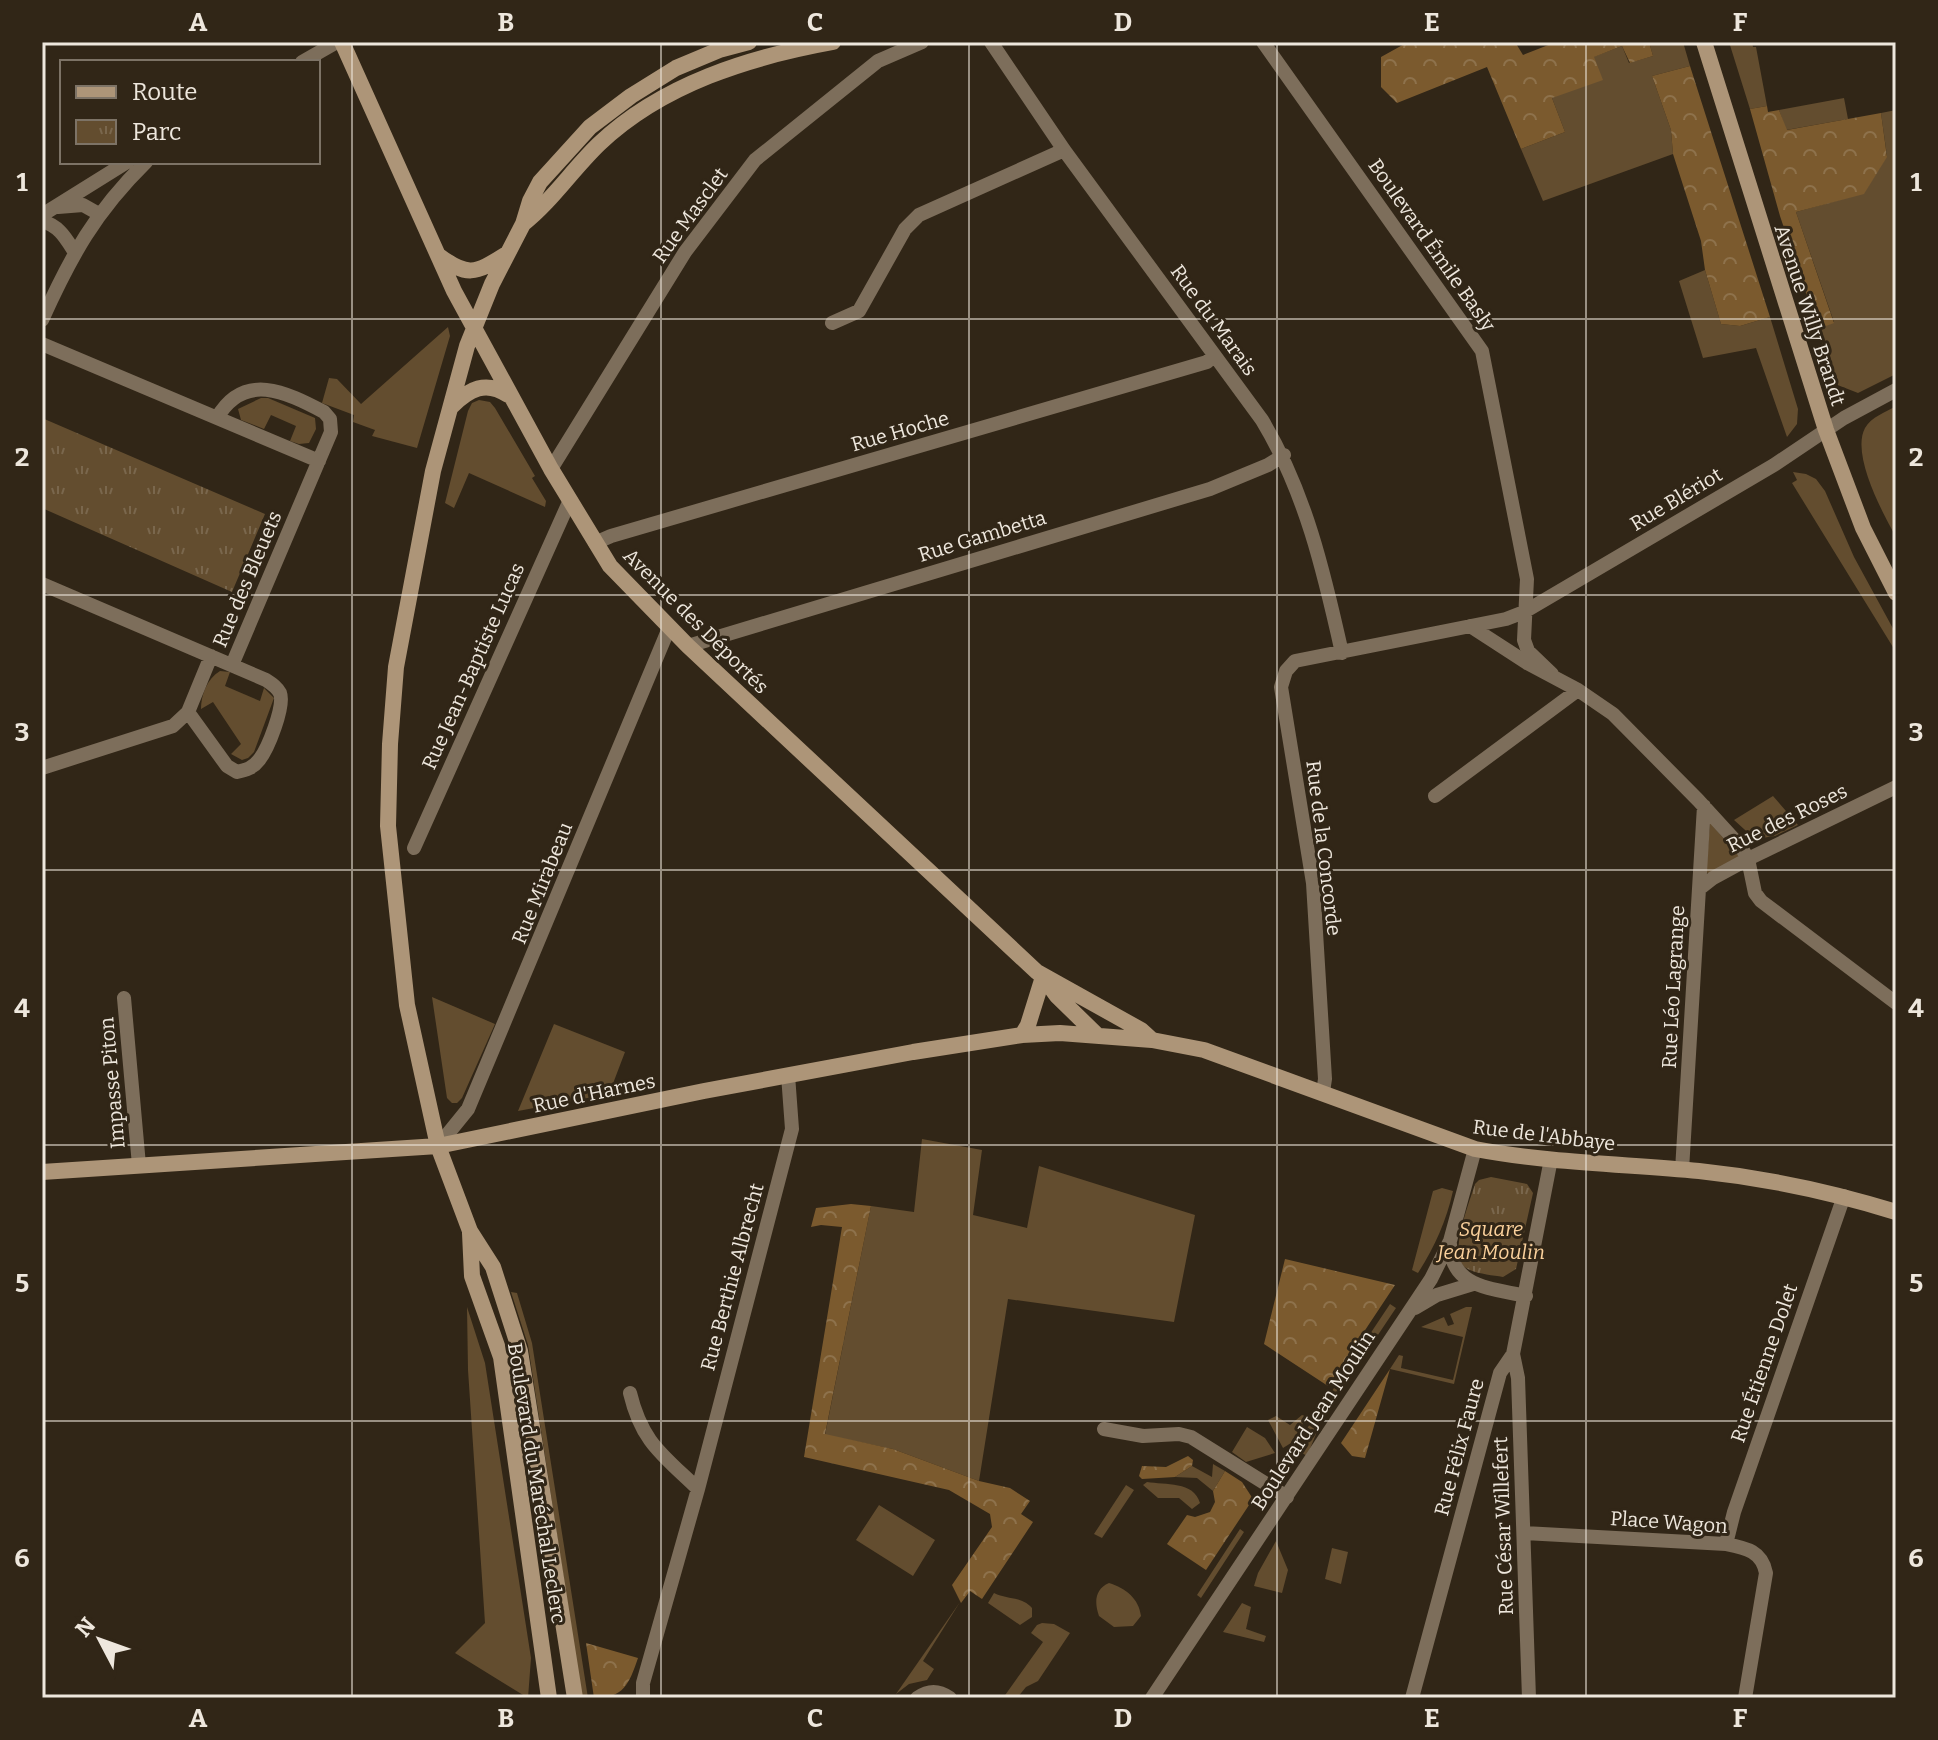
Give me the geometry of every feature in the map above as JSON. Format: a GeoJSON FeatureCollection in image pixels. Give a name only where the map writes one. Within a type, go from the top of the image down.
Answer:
{"type":"FeatureCollection","features":[{"type":"Feature","properties":{"kind":"main road","name":"Avenue des Déportés"},"geometry":{"type":"LineString","coordinates":[[340,42],[435,253],[473,329],[551,469],[595,543],[623,582],[1043,977],[1057,996],[1097,1035]]}},
{"type":"Feature","properties":{"kind":"main road"},"geometry":{"type":"LineString","coordinates":[[470,1231],[438,1146],[407,1005],[388,826],[396,667],[433,471],[473,329],[540,182],[563,154],[608,112],[676,68],[719,50],[749,42]]}},
{"type":"Feature","properties":{"kind":"main road"},"geometry":{"type":"LineString","coordinates":[[523,224],[542,209],[601,143],[679,90],[756,59],[833,42]]}},
{"type":"Feature","properties":{"kind":"main road","name":"Avenue Willy Brandt"},"geometry":{"type":"LineString","coordinates":[[1704,42],[1826,430],[1863,528],[1896,593]]}},
{"type":"Feature","properties":{"kind":"main road"},"geometry":{"type":"LineString","coordinates":[[435,253],[458,270],[467,272],[484,269],[507,255]]}},
{"type":"Feature","properties":{"kind":"main road"},"geometry":{"type":"LineString","coordinates":[[450,407],[465,394],[483,387],[498,388],[510,397]]}},
{"type":"Feature","properties":{"kind":"main road","name":"Avenue des Déportés"},"geometry":{"type":"LineString","coordinates":[[1043,977],[1141,1030],[1152,1040]]}},
{"type":"Feature","properties":{"kind":"main road"},"geometry":{"type":"LineString","coordinates":[[1022,1035],[1043,977]]}},
{"type":"Feature","properties":{"kind":"main road","name":"Rue d'Harnes"},"geometry":{"type":"LineString","coordinates":[[42,1172],[438,1146],[788,1075],[1022,1035],[1097,1035],[1152,1040]]}},
{"type":"Feature","properties":{"kind":"main road","name":"Rue de l'Abbaye"},"geometry":{"type":"LineString","coordinates":[[1152,1040],[1204,1050],[1475,1149],[1774,1181],[1844,1196],[1896,1212]]}},
{"type":"Feature","properties":{"kind":"main road","name":"Boulevard du Maréchal Leclerc"},"geometry":{"type":"LineString","coordinates":[[470,1231],[472,1276],[501,1357],[549,1698]]}},
{"type":"Feature","properties":{"kind":"main road","name":"Boulevard du Maréchal Leclerc"},"geometry":{"type":"LineString","coordinates":[[470,1231],[493,1267],[520,1351],[575,1698]]}},
{"type":"Feature","properties":{"kind":"street"},"geometry":{"type":"LineString","coordinates":[[306,60],[340,42]]}},
{"type":"Feature","properties":{"kind":"street","name":"Rue Masclet"},"geometry":{"type":"LineString","coordinates":[[551,469],[685,252],[746,171],[789,132],[878,61],[922,42]]}},
{"type":"Feature","properties":{"kind":"street","name":"Rue du Marais"},"geometry":{"type":"LineString","coordinates":[[991,42],[1064,150],[1262,420],[1284,455],[1320,559],[1342,653]]}},
{"type":"Feature","properties":{"kind":"street","name":"Boulevard Émile Basly"},"geometry":{"type":"LineString","coordinates":[[1263,42],[1482,351],[1527,579],[1523,631],[1528,651],[1552,674]]}},
{"type":"Feature","properties":{"kind":"street"},"geometry":{"type":"LineString","coordinates":[[832,323],[859,311],[905,229],[919,215],[1064,150]]}},
{"type":"Feature","properties":{"kind":"street"},"geometry":{"type":"LineString","coordinates":[[74,251],[63,234],[42,218],[70,195],[124,164]]}},
{"type":"Feature","properties":{"kind":"street"},"geometry":{"type":"LineString","coordinates":[[42,320],[74,251],[99,214],[144,164]]}},
{"type":"Feature","properties":{"kind":"street"},"geometry":{"type":"LineString","coordinates":[[57,207],[83,205],[99,214]]}},
{"type":"Feature","properties":{"kind":"street"},"geometry":{"type":"LineString","coordinates":[[42,344],[319,461]]}},
{"type":"Feature","properties":{"kind":"street","name":"Rue Hoche"},"geometry":{"type":"LineString","coordinates":[[595,543],[1207,362],[1214,355]]}},
{"type":"Feature","properties":{"kind":"street","name":"Rue des Bleuets"},"geometry":{"type":"LineString","coordinates":[[211,656],[188,712],[227,766],[237,772],[249,769],[260,759],[282,708],[281,694],[266,680],[232,665],[331,432],[330,419],[324,412],[270,388],[257,389],[225,404],[217,418]]}},
{"type":"Feature","properties":{"kind":"street","name":"Rue Blériot"},"geometry":{"type":"LineString","coordinates":[[1342,653],[1524,612],[1896,390]]}},
{"type":"Feature","properties":{"kind":"street","name":"Rue Gambetta"},"geometry":{"type":"LineString","coordinates":[[688,646],[1210,489],[1268,465],[1284,455]]}},
{"type":"Feature","properties":{"kind":"street","name":"Rue Jean-Baptiste Lucas"},"geometry":{"type":"LineString","coordinates":[[414,848],[570,500]]}},
{"type":"Feature","properties":{"kind":"street"},"geometry":{"type":"LineString","coordinates":[[42,584],[232,665]]}},
{"type":"Feature","properties":{"kind":"street"},"geometry":{"type":"LineString","coordinates":[[1470,626],[1613,714],[1741,847],[1748,859],[1755,893],[1761,901],[1896,1003]]}},
{"type":"Feature","properties":{"kind":"street","name":"Rue Mirabeau"},"geometry":{"type":"LineString","coordinates":[[438,1146],[468,1109],[669,628]]}},
{"type":"Feature","properties":{"kind":"street","name":"Rue de la Concorde"},"geometry":{"type":"LineString","coordinates":[[1323,1092],[1325,1079],[1313,883],[1281,687],[1286,671],[1295,661],[1342,653]]}},
{"type":"Feature","properties":{"kind":"street"},"geometry":{"type":"LineString","coordinates":[[1435,796],[1578,690]]}},
{"type":"Feature","properties":{"kind":"street"},"geometry":{"type":"LineString","coordinates":[[42,768],[173,726],[188,712]]}},
{"type":"Feature","properties":{"kind":"street","name":"Rue des Roses"},"geometry":{"type":"LineString","coordinates":[[1699,889],[1748,859],[1896,787]]}},
{"type":"Feature","properties":{"kind":"street","name":"Rue Léo Lagrange"},"geometry":{"type":"LineString","coordinates":[[1682,1170],[1704,806]]}},
{"type":"Feature","properties":{"kind":"street","name":"Impasse Piton"},"geometry":{"type":"LineString","coordinates":[[124,998],[139,1165]]}},
{"type":"Feature","properties":{"kind":"street","name":"Rue Berthie Albrecht"},"geometry":{"type":"LineString","coordinates":[[643,1698],[643,1683],[698,1489],[792,1129],[788,1075]]}},
{"type":"Feature","properties":{"kind":"street","name":"Boulevard Jean Moulin"},"geometry":{"type":"LineString","coordinates":[[1152,1698],[1431,1279],[1450,1241],[1475,1149]]}},
{"type":"Feature","properties":{"kind":"street","name":"Rue Félix Faure"},"geometry":{"type":"LineString","coordinates":[[1412,1698],[1493,1396],[1500,1373],[1513,1354],[1551,1159]]}},
{"type":"Feature","properties":{"kind":"street","name":"Rue Étienne Dolet"},"geometry":{"type":"LineString","coordinates":[[1726,1544],[1734,1512],[1844,1196]]}},
{"type":"Feature","properties":{"kind":"street"},"geometry":{"type":"LineString","coordinates":[[1450,1241],[1452,1263],[1458,1273],[1473,1284],[1526,1296]]}},
{"type":"Feature","properties":{"kind":"street"},"geometry":{"type":"LineString","coordinates":[[1408,1313],[1437,1295],[1473,1284]]}},
{"type":"Feature","properties":{"kind":"street","name":"Rue César Willefert"},"geometry":{"type":"LineString","coordinates":[[1513,1354],[1518,1378],[1529,1698]]}},
{"type":"Feature","properties":{"kind":"street"},"geometry":{"type":"LineString","coordinates":[[630,1393],[641,1429],[698,1489]]}},
{"type":"Feature","properties":{"kind":"street"},"geometry":{"type":"LineString","coordinates":[[1493,1396],[1518,1398]]}},
{"type":"Feature","properties":{"kind":"street"},"geometry":{"type":"LineString","coordinates":[[1104,1429],[1143,1436],[1179,1434],[1191,1437],[1287,1497]]}},
{"type":"Feature","properties":{"kind":"street","name":"Place Wagon"},"geometry":{"type":"LineString","coordinates":[[1524,1533],[1726,1544],[1756,1553],[1764,1563],[1766,1573],[1745,1698]]}},
{"type":"Feature","properties":{"kind":"street"},"geometry":{"type":"LineString","coordinates":[[917,1698],[929,1691],[936,1691],[950,1698]]}},
{"type":"Feature","properties":{"kind":"green space"},"geometry":{"type":"Polygon","coordinates":[[[1408,42],[1515,42],[1523,55],[1556,42],[1649,42],[1653,56],[1630,63],[1622,46],[1594,57],[1603,80],[1552,98],[1565,132],[1521,149],[1487,67],[1397,103],[1381,87],[1381,57],[1408,42]]]}},
{"type":"Feature","properties":{"kind":"green space"},"geometry":{"type":"Polygon","coordinates":[[[1649,42],[1683,42],[1690,66],[1652,76],[1671,130],[1673,154],[1543,201],[1521,149],[1565,132],[1552,98],[1593,57],[1622,46],[1629,63],[1653,56],[1649,42]]]}},
{"type":"Feature","properties":{"kind":"green space"},"geometry":{"type":"Polygon","coordinates":[[[1729,42],[1752,42],[1756,47],[1767,106],[1750,109],[1729,42]]]}},
{"type":"Feature","properties":{"kind":"green space"},"geometry":{"type":"Polygon","coordinates":[[[1690,66],[1770,317],[1740,326],[1721,324],[1705,270],[1701,241],[1673,154],[1671,130],[1652,76],[1690,66]]]}},
{"type":"Feature","properties":{"kind":"green space"},"geometry":{"type":"Polygon","coordinates":[[[1844,98],[1848,119],[1786,130],[1779,110],[1844,98]]]}},
{"type":"Feature","properties":{"kind":"green space"},"geometry":{"type":"Polygon","coordinates":[[[1767,106],[1768,112],[1779,110],[1787,130],[1881,113],[1887,157],[1864,194],[1796,212],[1834,323],[1818,329],[1780,216],[1750,109],[1767,106]]]}},
{"type":"Feature","properties":{"kind":"green space"},"geometry":{"type":"Polygon","coordinates":[[[1896,110],[1896,374],[1858,393],[1835,384],[1818,329],[1834,322],[1796,212],[1864,193],[1887,156],[1881,113],[1896,110]]]}},
{"type":"Feature","properties":{"kind":"green space"},"geometry":{"type":"Polygon","coordinates":[[[1705,270],[1721,324],[1740,326],[1770,317],[1798,409],[1797,424],[1787,437],[1756,348],[1703,358],[1679,281],[1705,270]]]}},
{"type":"Feature","properties":{"kind":"green space"},"geometry":{"type":"Polygon","coordinates":[[[448,327],[450,336],[417,448],[372,436],[375,430],[353,422],[354,415],[322,403],[329,378],[337,379],[361,404],[448,327]]]}},
{"type":"Feature","properties":{"kind":"green space"},"geometry":{"type":"Polygon","coordinates":[[[261,398],[268,398],[315,418],[316,429],[309,443],[290,441],[296,426],[271,415],[264,429],[241,420],[238,409],[261,398]]]}},
{"type":"Feature","properties":{"kind":"green space"},"geometry":{"type":"Polygon","coordinates":[[[479,400],[490,402],[495,408],[535,476],[532,478],[546,501],[545,507],[469,473],[454,508],[445,503],[468,411],[472,403],[479,400]]]}},
{"type":"Feature","properties":{"kind":"green space"},"geometry":{"type":"Polygon","coordinates":[[[1896,406],[1896,537],[1870,483],[1862,439],[1871,421],[1896,406]]]}},
{"type":"Feature","properties":{"kind":"green space"},"geometry":{"type":"Polygon","coordinates":[[[42,418],[265,514],[232,592],[42,508],[42,418]]]}},
{"type":"Feature","properties":{"kind":"green space"},"geometry":{"type":"Polygon","coordinates":[[[1793,472],[1816,479],[1825,491],[1854,557],[1896,634],[1896,652],[1792,483],[1797,480],[1793,472]]]}},
{"type":"Feature","properties":{"kind":"green space"},"geometry":{"type":"Polygon","coordinates":[[[220,671],[230,672],[225,686],[260,701],[264,688],[274,698],[254,752],[242,760],[231,754],[241,744],[213,702],[201,709],[206,688],[220,671]]]}},
{"type":"Feature","properties":{"kind":"green space"},"geometry":{"type":"Polygon","coordinates":[[[1773,796],[1798,825],[1775,836],[1755,839],[1734,820],[1773,796]]]}},
{"type":"Feature","properties":{"kind":"green space"},"geometry":{"type":"Polygon","coordinates":[[[1710,823],[1740,857],[1710,874],[1706,872],[1710,823]]]}},
{"type":"Feature","properties":{"kind":"green space"},"geometry":{"type":"Polygon","coordinates":[[[432,997],[495,1024],[457,1103],[447,1098],[432,997]]]}},
{"type":"Feature","properties":{"kind":"green space"},"geometry":{"type":"Polygon","coordinates":[[[554,1024],[625,1052],[609,1094],[518,1111],[554,1024]]]}},
{"type":"Feature","properties":{"kind":"green space"},"geometry":{"type":"Polygon","coordinates":[[[922,1139],[982,1150],[973,1215],[1027,1228],[1039,1166],[1195,1215],[1174,1322],[1008,1299],[979,1481],[893,1449],[825,1435],[871,1206],[914,1212],[922,1139]]]}},
{"type":"Feature","properties":{"kind":"green space","name":"Square Jean Moulin"},"geometry":{"type":"Polygon","coordinates":[[[1491,1177],[1527,1184],[1533,1193],[1516,1269],[1503,1277],[1466,1268],[1459,1253],[1462,1228],[1475,1184],[1491,1177]]]}},
{"type":"Feature","properties":{"kind":"green space"},"geometry":{"type":"Polygon","coordinates":[[[1442,1188],[1453,1191],[1450,1202],[1439,1234],[1418,1273],[1412,1270],[1433,1191],[1442,1188]]]}},
{"type":"Feature","properties":{"kind":"green space"},"geometry":{"type":"Polygon","coordinates":[[[851,1204],[871,1206],[825,1434],[893,1449],[979,1481],[1010,1488],[1030,1501],[1021,1514],[1033,1522],[982,1599],[970,1591],[961,1603],[952,1585],[992,1527],[990,1514],[949,1490],[804,1457],[842,1227],[811,1227],[816,1208],[851,1204]]]}},
{"type":"Feature","properties":{"kind":"green space"},"geometry":{"type":"Polygon","coordinates":[[[1285,1259],[1395,1285],[1328,1386],[1264,1344],[1285,1259]]]}},
{"type":"Feature","properties":{"kind":"green space"},"geometry":{"type":"Polygon","coordinates":[[[511,1292],[517,1293],[532,1343],[588,1698],[582,1698],[528,1345],[511,1292]]]}},
{"type":"Feature","properties":{"kind":"green space"},"geometry":{"type":"Polygon","coordinates":[[[1390,1304],[1396,1308],[1323,1417],[1307,1456],[1294,1448],[1390,1304]]]}},
{"type":"Feature","properties":{"kind":"green space"},"geometry":{"type":"Polygon","coordinates":[[[467,1307],[485,1363],[531,1658],[528,1698],[455,1653],[485,1623],[468,1370],[467,1307]]]}},
{"type":"Feature","properties":{"kind":"green space"},"geometry":{"type":"Polygon","coordinates":[[[1472,1307],[1454,1384],[1390,1369],[1399,1355],[1403,1356],[1401,1368],[1453,1380],[1463,1337],[1421,1327],[1444,1317],[1448,1326],[1454,1324],[1450,1314],[1472,1307]]]}},
{"type":"Feature","properties":{"kind":"green space"},"geometry":{"type":"Polygon","coordinates":[[[1390,1369],[1365,1458],[1352,1456],[1341,1443],[1390,1369]]]}},
{"type":"Feature","properties":{"kind":"green space"},"geometry":{"type":"Polygon","coordinates":[[[1302,1415],[1308,1417],[1291,1443],[1283,1448],[1268,1420],[1276,1416],[1290,1425],[1302,1415]]]}},
{"type":"Feature","properties":{"kind":"green space"},"geometry":{"type":"Polygon","coordinates":[[[1247,1427],[1265,1438],[1275,1453],[1246,1462],[1232,1452],[1247,1427]]]}},
{"type":"Feature","properties":{"kind":"green space"},"geometry":{"type":"Polygon","coordinates":[[[1188,1456],[1193,1460],[1192,1466],[1175,1477],[1142,1479],[1139,1476],[1142,1466],[1166,1467],[1188,1456]]]}},
{"type":"Feature","properties":{"kind":"green space"},"geometry":{"type":"Polygon","coordinates":[[[1213,1464],[1225,1471],[1213,1491],[1197,1478],[1175,1477],[1192,1466],[1212,1477],[1213,1464]]]}},
{"type":"Feature","properties":{"kind":"green space"},"geometry":{"type":"Polygon","coordinates":[[[1225,1471],[1242,1482],[1253,1499],[1206,1570],[1167,1544],[1187,1515],[1195,1517],[1210,1512],[1215,1502],[1213,1491],[1225,1471]]]}},
{"type":"Feature","properties":{"kind":"green space"},"geometry":{"type":"Polygon","coordinates":[[[1147,1482],[1185,1487],[1197,1496],[1200,1503],[1192,1509],[1179,1498],[1158,1498],[1143,1485],[1147,1482]]]}},
{"type":"Feature","properties":{"kind":"green space"},"geometry":{"type":"Polygon","coordinates":[[[1126,1485],[1134,1490],[1102,1538],[1094,1534],[1126,1485]]]}},
{"type":"Feature","properties":{"kind":"green space"},"geometry":{"type":"Polygon","coordinates":[[[879,1505],[935,1540],[913,1576],[856,1540],[879,1505]]]}},
{"type":"Feature","properties":{"kind":"green space"},"geometry":{"type":"Polygon","coordinates":[[[1240,1529],[1244,1532],[1201,1598],[1197,1595],[1240,1529]]]}},
{"type":"Feature","properties":{"kind":"green space"},"geometry":{"type":"Polygon","coordinates":[[[1276,1541],[1288,1570],[1282,1593],[1254,1586],[1276,1541]]]}},
{"type":"Feature","properties":{"kind":"green space"},"geometry":{"type":"Polygon","coordinates":[[[1332,1548],[1348,1552],[1341,1584],[1325,1579],[1332,1548]]]}},
{"type":"Feature","properties":{"kind":"green space"},"geometry":{"type":"Polygon","coordinates":[[[1109,1583],[1126,1591],[1138,1604],[1141,1616],[1133,1626],[1114,1627],[1099,1616],[1097,1596],[1109,1583]]]}},
{"type":"Feature","properties":{"kind":"green space"},"geometry":{"type":"Polygon","coordinates":[[[994,1593],[1028,1604],[1032,1608],[1032,1617],[1020,1625],[988,1603],[994,1593]]]}},
{"type":"Feature","properties":{"kind":"green space"},"geometry":{"type":"Polygon","coordinates":[[[960,1602],[923,1661],[934,1669],[927,1680],[909,1684],[896,1694],[960,1602]]]}},
{"type":"Feature","properties":{"kind":"green space"},"geometry":{"type":"Polygon","coordinates":[[[1242,1603],[1251,1607],[1246,1629],[1266,1636],[1264,1642],[1223,1632],[1242,1603]]]}},
{"type":"Feature","properties":{"kind":"green space"},"geometry":{"type":"Polygon","coordinates":[[[1042,1623],[1054,1624],[1070,1633],[1038,1681],[1026,1687],[1017,1698],[1003,1698],[1043,1642],[1031,1633],[1042,1623]]]}},
{"type":"Feature","properties":{"kind":"green space"},"geometry":{"type":"Polygon","coordinates":[[[586,1643],[638,1658],[632,1675],[619,1692],[594,1698],[586,1643]]]}}]}
